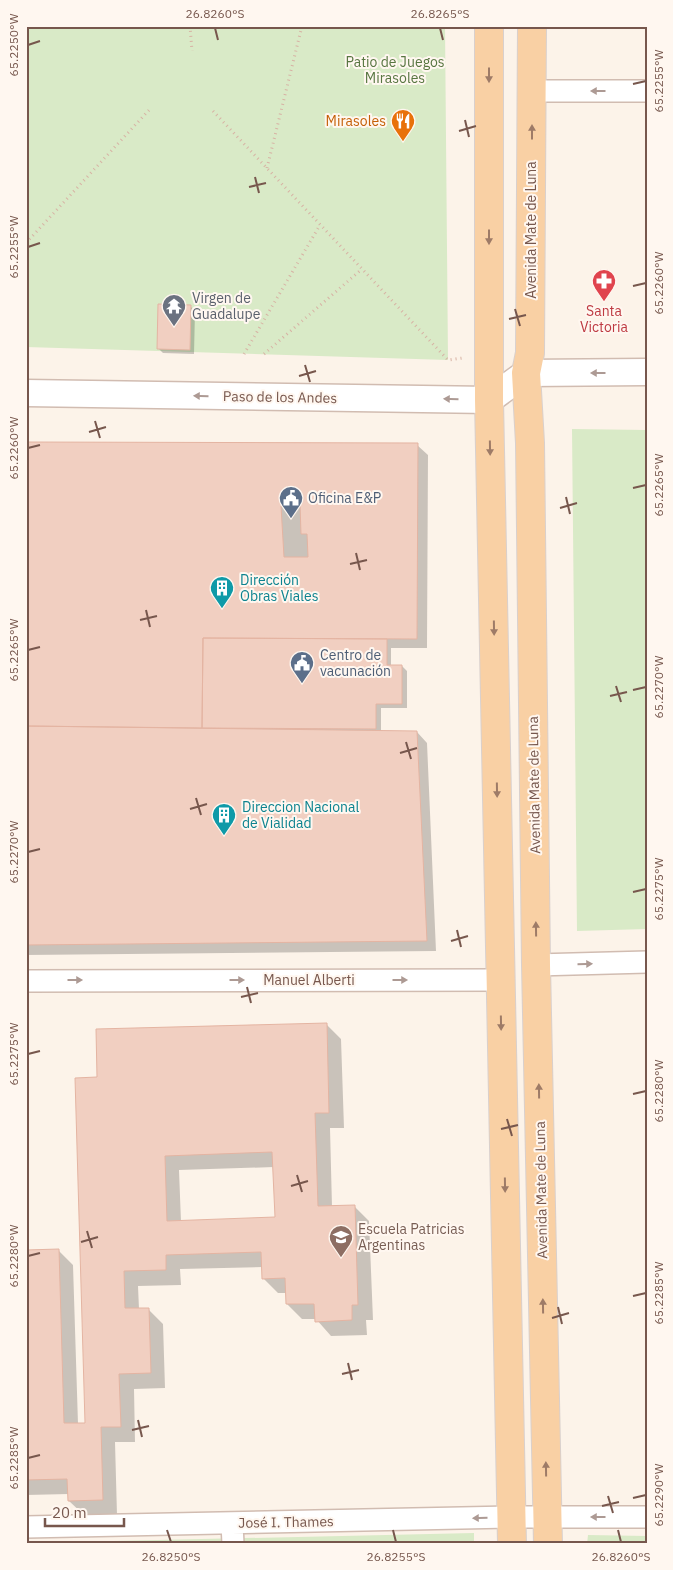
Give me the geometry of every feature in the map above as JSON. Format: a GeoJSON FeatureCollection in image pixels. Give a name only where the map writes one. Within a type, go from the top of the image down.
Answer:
{"type":"FeatureCollection","features":[{"type":"Feature","properties":{"kind":"main road"},"geometry":{"type":"LineString","coordinates":[[489,26],[489,400],[512,1530]]}},
{"type":"Feature","properties":{"kind":"main road","name":"Avenida Mate de Luna"},"geometry":{"type":"LineString","coordinates":[[532,26],[530,353],[526,373],[530,443],[536,965],[547,1531]]}},
{"type":"Feature","properties":{"kind":"street"},"geometry":{"type":"LineString","coordinates":[[532,91],[647,91]]}},
{"type":"Feature","properties":{"kind":"street"},"geometry":{"type":"LineString","coordinates":[[489,400],[526,373],[647,372]]}},
{"type":"Feature","properties":{"kind":"street","name":"Paso de los Andes"},"geometry":{"type":"LineString","coordinates":[[26,394],[489,400]]}},
{"type":"Feature","properties":{"kind":"street"},"geometry":{"type":"LineString","coordinates":[[536,965],[647,962]]}},
{"type":"Feature","properties":{"kind":"street","name":"Manuel Alberti"},"geometry":{"type":"LineString","coordinates":[[26,981],[501,980]]}},
{"type":"Feature","properties":{"kind":"street","name":"José I. Thames"},"geometry":{"type":"LineString","coordinates":[[26,1527],[232,1534],[547,1531],[647,1517]]}},
{"type":"Feature","properties":{"kind":"path"},"geometry":{"type":"LineString","coordinates":[[190,26],[192,51]]}},
{"type":"Feature","properties":{"kind":"path"},"geometry":{"type":"LineString","coordinates":[[267,168],[302,26]]}},
{"type":"Feature","properties":{"kind":"path"},"geometry":{"type":"LineString","coordinates":[[26,243],[150,109]]}},
{"type":"Feature","properties":{"kind":"path"},"geometry":{"type":"LineString","coordinates":[[213,111],[448,360]]}},
{"type":"Feature","properties":{"kind":"path"},"geometry":{"type":"LineString","coordinates":[[244,354],[320,225]]}},
{"type":"Feature","properties":{"kind":"path"},"geometry":{"type":"LineString","coordinates":[[264,354],[362,269]]}},
{"type":"Feature","properties":{"kind":"green space","name":"Patio de Juegos Mirasoles"},"geometry":{"type":"Polygon","coordinates":[[[26,26],[445,26],[448,360],[26,347],[26,26]]]}},
{"type":"Feature","properties":{"kind":"green space"},"geometry":{"type":"Polygon","coordinates":[[[572,429],[647,430],[647,929],[577,931],[572,429]]]}},
{"type":"Feature","properties":{"kind":"green space"},"geometry":{"type":"Polygon","coordinates":[[[474,1533],[474,1544],[26,1544],[26,1543],[474,1533]]]}},
{"type":"Feature","properties":{"kind":"green space"},"geometry":{"type":"Polygon","coordinates":[[[588,1535],[647,1536],[647,1544],[587,1544],[588,1535]]]}},
{"type":"Feature","properties":{"kind":"building","name":"Virgen de Guadalupe"},"geometry":{"type":"Polygon","coordinates":[[[158,304],[191,305],[190,350],[157,349],[158,304]]]}},
{"type":"Feature","properties":{"kind":"building","name":"Dirección Obras Viales"},"geometry":{"type":"Polygon","coordinates":[[[26,442],[418,443],[417,639],[203,638],[202,728],[26,726],[26,442]]]}},
{"type":"Feature","properties":{"kind":"building","name":"Oficina E&P"},"geometry":{"type":"Polygon","coordinates":[[[300,504],[301,534],[307,534],[308,557],[284,557],[281,506],[300,504]]]}},
{"type":"Feature","properties":{"kind":"building","name":"Centro de vacunación"},"geometry":{"type":"Polygon","coordinates":[[[203,638],[387,639],[387,665],[402,665],[402,704],[376,704],[376,729],[202,728],[203,638]]]}},
{"type":"Feature","properties":{"kind":"building","name":"Direccion Nacional de Vialidad"},"geometry":{"type":"Polygon","coordinates":[[[26,726],[417,731],[427,941],[26,945],[26,726]]]}},
{"type":"Feature","properties":{"kind":"building"},"geometry":{"type":"Polygon","coordinates":[[[327,1023],[329,1113],[315,1113],[318,1206],[355,1205],[358,1305],[352,1305],[352,1320],[315,1322],[314,1304],[286,1304],[285,1278],[262,1279],[261,1252],[166,1255],[166,1270],[124,1271],[125,1308],[149,1308],[151,1373],[119,1374],[121,1427],[101,1427],[103,1500],[68,1501],[67,1479],[26,1480],[26,1250],[59,1249],[64,1423],[85,1423],[75,1078],[97,1077],[96,1029],[327,1023]],[[272,1152],[165,1156],[167,1221],[275,1217],[272,1152]]]}},
{"type":"Feature","properties":{"kind":"place","name":"Mirasoles"},"geometry":{"type":"Point","coordinates":[403,142]}},
{"type":"Feature","properties":{"kind":"place","name":"Santa Victoria"},"geometry":{"type":"Point","coordinates":[604,302]}},
{"type":"Feature","properties":{"kind":"place","name":"Virgen de Guadalupe"},"geometry":{"type":"Point","coordinates":[174,327]}},
{"type":"Feature","properties":{"kind":"place","name":"Oficina E&P"},"geometry":{"type":"Point","coordinates":[291,519]}},
{"type":"Feature","properties":{"kind":"place","name":"Dirección Obras Viales"},"geometry":{"type":"Point","coordinates":[222,609]}},
{"type":"Feature","properties":{"kind":"place","name":"Centro de vacunación"},"geometry":{"type":"Point","coordinates":[302,684]}},
{"type":"Feature","properties":{"kind":"place","name":"Direccion Nacional de Vialidad"},"geometry":{"type":"Point","coordinates":[224,836]}},
{"type":"Feature","properties":{"kind":"place","name":"Escuela Patricias Argentinas"},"geometry":{"type":"Point","coordinates":[341,1258]}}]}
